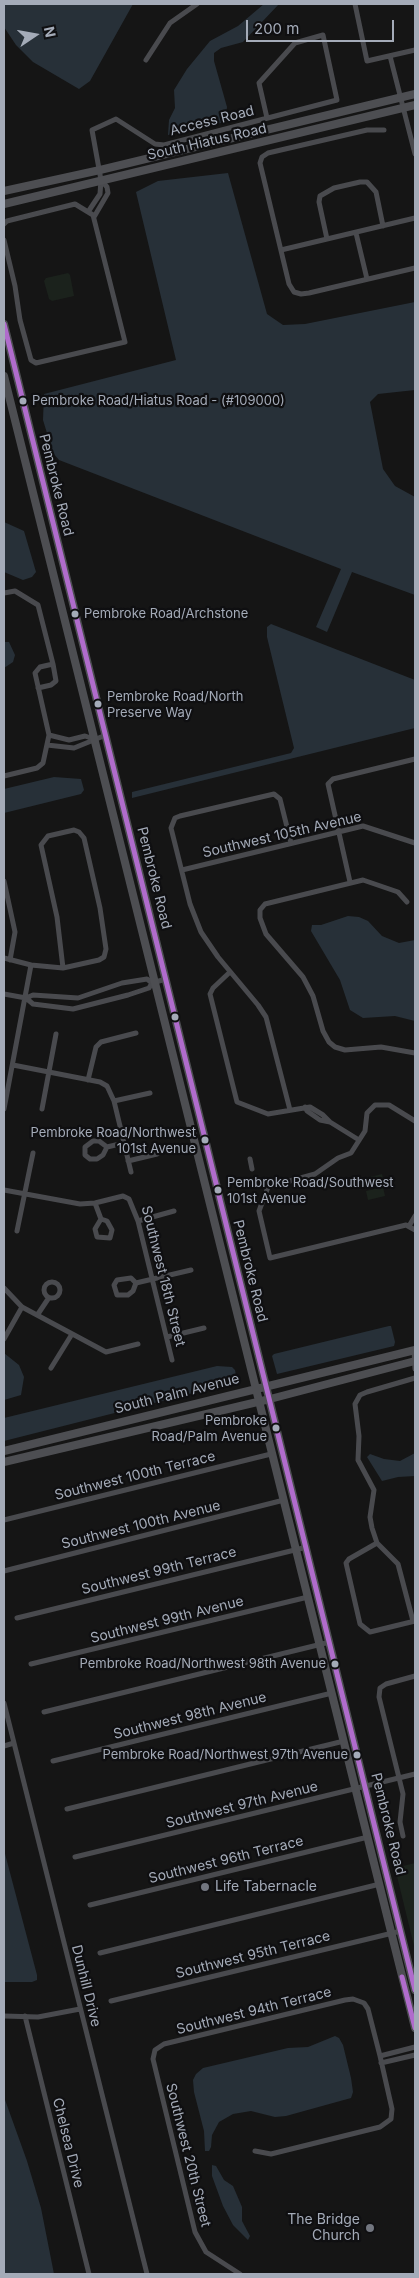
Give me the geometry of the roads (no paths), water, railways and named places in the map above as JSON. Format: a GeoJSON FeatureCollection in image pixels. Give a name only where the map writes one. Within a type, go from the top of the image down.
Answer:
{"type":"FeatureCollection","features":[{"type":"Feature","properties":{"kind":"main road","name":"South Hiatus Road"},"geometry":{"type":"LineString","coordinates":[[4,191],[100,170],[415,94]]}},
{"type":"Feature","properties":{"kind":"main road","name":"South Hiatus Road"},"geometry":{"type":"LineString","coordinates":[[4,204],[415,105]]}},
{"type":"Feature","properties":{"kind":"main road","name":"Pembroke Road"},"geometry":{"type":"LineString","coordinates":[[4,324],[415,1990]]}},
{"type":"Feature","properties":{"kind":"main road"},"geometry":{"type":"LineString","coordinates":[[4,376],[15,373]]}},
{"type":"Feature","properties":{"kind":"main road","name":"Pembroke Road"},"geometry":{"type":"LineString","coordinates":[[4,376],[153,982],[271,1454],[297,1549],[415,2028]]}},
{"type":"Feature","properties":{"kind":"main road"},"geometry":{"type":"LineString","coordinates":[[44,536],[56,533]]}},
{"type":"Feature","properties":{"kind":"main road","name":"South Palm Avenue"},"geometry":{"type":"LineString","coordinates":[[4,1450],[415,1351]]}},
{"type":"Feature","properties":{"kind":"main road","name":"South Palm Avenue"},"geometry":{"type":"LineString","coordinates":[[4,1462],[415,1363]]}},
{"type":"Feature","properties":{"kind":"street"},"geometry":{"type":"LineString","coordinates":[[146,60],[170,23],[196,4]]}},
{"type":"Feature","properties":{"kind":"street"},"geometry":{"type":"LineString","coordinates":[[355,4],[367,61],[415,50]]}},
{"type":"Feature","properties":{"kind":"street"},"geometry":{"type":"LineString","coordinates":[[323,35],[337,100],[267,118],[259,83],[295,43],[323,35]]}},
{"type":"Feature","properties":{"kind":"street"},"geometry":{"type":"LineString","coordinates":[[390,56],[399,98],[415,154]]}},
{"type":"Feature","properties":{"kind":"street","name":"Access Road"},"geometry":{"type":"LineString","coordinates":[[100,170],[92,130],[116,119],[155,144],[164,144],[267,118]]}},
{"type":"Feature","properties":{"kind":"street"},"geometry":{"type":"LineString","coordinates":[[384,130],[368,130],[268,153],[262,157],[260,163],[289,284],[294,292],[301,294],[309,293],[415,268]]}},
{"type":"Feature","properties":{"kind":"street"},"geometry":{"type":"LineString","coordinates":[[4,240],[29,358],[34,363],[125,342],[92,214],[100,194],[100,170]]}},
{"type":"Feature","properties":{"kind":"street"},"geometry":{"type":"LineString","coordinates":[[328,239],[319,202],[320,196],[334,188],[367,182],[376,192],[383,226]]}},
{"type":"Feature","properties":{"kind":"street"},"geometry":{"type":"LineString","coordinates":[[4,224],[7,221],[75,204],[92,214]]}},
{"type":"Feature","properties":{"kind":"street"},"geometry":{"type":"LineString","coordinates":[[281,250],[415,218]]}},
{"type":"Feature","properties":{"kind":"street"},"geometry":{"type":"LineString","coordinates":[[356,233],[367,279]]}},
{"type":"Feature","properties":{"kind":"street"},"geometry":{"type":"LineString","coordinates":[[4,593],[15,591],[38,605],[56,682],[38,688]]}},
{"type":"Feature","properties":{"kind":"street"},"geometry":{"type":"LineString","coordinates":[[4,776],[41,766],[49,735],[38,688],[36,669],[53,664]]}},
{"type":"Feature","properties":{"kind":"street"},"geometry":{"type":"LineString","coordinates":[[49,735],[64,739],[85,736],[94,739]]}},
{"type":"Feature","properties":{"kind":"street"},"geometry":{"type":"LineString","coordinates":[[47,745],[63,748],[81,746],[106,735]]}},
{"type":"Feature","properties":{"kind":"street"},"geometry":{"type":"LineString","coordinates":[[63,748],[64,739]]}},
{"type":"Feature","properties":{"kind":"street"},"geometry":{"type":"LineString","coordinates":[[350,882],[328,787],[330,781],[415,759]]}},
{"type":"Feature","properties":{"kind":"street"},"geometry":{"type":"LineString","coordinates":[[290,1110],[266,1017],[201,932],[190,904],[171,828],[172,822],[180,816],[274,794],[280,799],[291,843]]}},
{"type":"Feature","properties":{"kind":"street","name":"Southwest 105th Avenue"},"geometry":{"type":"LineString","coordinates":[[182,870],[364,826],[371,826],[415,843]]}},
{"type":"Feature","properties":{"kind":"street"},"geometry":{"type":"LineString","coordinates":[[4,881],[15,932],[7,959],[64,968],[99,960],[104,957],[106,949],[100,908],[84,838],[79,832],[74,830],[48,836],[41,845],[57,917],[64,968]]}},
{"type":"Feature","properties":{"kind":"street"},"geometry":{"type":"LineString","coordinates":[[407,902],[398,892],[372,881],[350,882],[273,901],[262,906],[260,918],[266,934],[303,978],[313,996],[326,1037],[335,1047],[346,1050],[381,1047],[415,1053]]}},
{"type":"Feature","properties":{"kind":"street"},"geometry":{"type":"LineString","coordinates":[[4,1109],[31,964]]}},
{"type":"Feature","properties":{"kind":"street"},"geometry":{"type":"LineString","coordinates":[[230,972],[213,988],[210,994],[234,1096],[238,1102],[268,1114],[305,1107],[317,1111],[330,1122],[359,1140]]}},
{"type":"Feature","properties":{"kind":"street"},"geometry":{"type":"LineString","coordinates":[[26,998],[33,995],[78,998],[122,983],[147,979],[153,982],[166,979]]}},
{"type":"Feature","properties":{"kind":"street"},"geometry":{"type":"LineString","coordinates":[[4,994],[26,998],[33,1004],[62,1009],[79,1008],[149,988],[153,982]]}},
{"type":"Feature","properties":{"kind":"street"},"geometry":{"type":"LineString","coordinates":[[78,998],[79,1008]]}},
{"type":"Feature","properties":{"kind":"street"},"geometry":{"type":"LineString","coordinates":[[88,1080],[96,1047],[101,1042],[136,1033]]}},
{"type":"Feature","properties":{"kind":"street"},"geometry":{"type":"LineString","coordinates":[[42,1109],[56,1034]]}},
{"type":"Feature","properties":{"kind":"street"},"geometry":{"type":"LineString","coordinates":[[13,1065],[88,1080],[107,1086],[114,1101],[130,1172]]}},
{"type":"Feature","properties":{"kind":"street"},"geometry":{"type":"LineString","coordinates":[[114,1101],[150,1093]]}},
{"type":"Feature","properties":{"kind":"street"},"geometry":{"type":"LineString","coordinates":[[415,1120],[389,1105],[375,1105],[366,1113],[365,1129],[351,1152],[338,1158],[315,1174],[268,1187],[259,1211],[270,1258],[409,1226],[415,1217]]}},
{"type":"Feature","properties":{"kind":"street"},"geometry":{"type":"LineString","coordinates":[[107,1147],[99,1141],[93,1141],[86,1145],[84,1152],[90,1159],[97,1159],[107,1147],[124,1143]]}},
{"type":"Feature","properties":{"kind":"street"},"geometry":{"type":"LineString","coordinates":[[17,1231],[33,1153]]}},
{"type":"Feature","properties":{"kind":"street"},"geometry":{"type":"LineString","coordinates":[[128,1161],[157,1154]]}},
{"type":"Feature","properties":{"kind":"street"},"geometry":{"type":"LineString","coordinates":[[250,1159],[252,1169]]}},
{"type":"Feature","properties":{"kind":"street"},"geometry":{"type":"LineString","coordinates":[[203,1176],[213,1174]]}},
{"type":"Feature","properties":{"kind":"street"},"geometry":{"type":"LineString","coordinates":[[4,1190],[80,1204],[95,1203],[101,1219]]}},
{"type":"Feature","properties":{"kind":"street","name":"Southwest 18th Street"},"geometry":{"type":"LineString","coordinates":[[95,1203],[123,1196],[130,1199],[138,1221],[172,1360]]}},
{"type":"Feature","properties":{"kind":"street"},"geometry":{"type":"LineString","coordinates":[[138,1221],[174,1211]]}},
{"type":"Feature","properties":{"kind":"street"},"geometry":{"type":"LineString","coordinates":[[409,1226],[415,1230]]}},
{"type":"Feature","properties":{"kind":"street"},"geometry":{"type":"LineString","coordinates":[[136,1284],[191,1270]]}},
{"type":"Feature","properties":{"kind":"street"},"geometry":{"type":"LineString","coordinates":[[131,1278],[136,1284],[133,1292],[128,1295],[117,1295],[115,1290],[117,1280],[131,1278]]}},
{"type":"Feature","properties":{"kind":"street"},"geometry":{"type":"LineString","coordinates":[[4,1288],[22,1307],[106,1352],[138,1344]]}},
{"type":"Feature","properties":{"kind":"street"},"geometry":{"type":"LineString","coordinates":[[38,1314],[48,1299]]}},
{"type":"Feature","properties":{"kind":"street"},"geometry":{"type":"LineString","coordinates":[[4,1339],[22,1307]]}},
{"type":"Feature","properties":{"kind":"street"},"geometry":{"type":"LineString","coordinates":[[167,1337],[204,1328]]}},
{"type":"Feature","properties":{"kind":"street"},"geometry":{"type":"LineString","coordinates":[[51,1368],[72,1334]]}},
{"type":"Feature","properties":{"kind":"street"},"geometry":{"type":"LineString","coordinates":[[415,1351],[415,1363]]}},
{"type":"Feature","properties":{"kind":"street"},"geometry":{"type":"LineString","coordinates":[[378,1543],[349,1559],[346,1563],[360,1624],[370,1632],[414,1621],[398,1564],[378,1543],[370,1517],[374,1490],[358,1460],[360,1436],[356,1402],[360,1395],[367,1392],[415,1378]]}},
{"type":"Feature","properties":{"kind":"street","name":"Southwest 100th Terrace"},"geometry":{"type":"LineString","coordinates":[[4,1520],[271,1454]]}},
{"type":"Feature","properties":{"kind":"street","name":"Southwest 100th Avenue"},"geometry":{"type":"LineString","coordinates":[[4,1571],[284,1500]]}},
{"type":"Feature","properties":{"kind":"street","name":"Southwest 99th Terrace"},"geometry":{"type":"LineString","coordinates":[[17,1618],[307,1546]]}},
{"type":"Feature","properties":{"kind":"street","name":"Southwest 99th Avenue"},"geometry":{"type":"LineString","coordinates":[[31,1664],[308,1597]]}},
{"type":"Feature","properties":{"kind":"street"},"geometry":{"type":"LineString","coordinates":[[44,1712],[330,1642]]}},
{"type":"Feature","properties":{"kind":"street"},"geometry":{"type":"LineString","coordinates":[[403,1836],[400,1822],[403,1794],[379,1697],[380,1688],[386,1684],[415,1676]]}},
{"type":"Feature","properties":{"kind":"street","name":"Southwest 98th Avenue"},"geometry":{"type":"LineString","coordinates":[[53,1761],[332,1693]]}},
{"type":"Feature","properties":{"kind":"street","name":"Dunhill Drive"},"geometry":{"type":"LineString","coordinates":[[4,1703],[147,2274]]}},
{"type":"Feature","properties":{"kind":"street"},"geometry":{"type":"LineString","coordinates":[[67,1809],[344,1741]]}},
{"type":"Feature","properties":{"kind":"street"},"geometry":{"type":"LineString","coordinates":[[4,1746],[14,1743]]}},
{"type":"Feature","properties":{"kind":"street","name":"Southwest 97th Avenue"},"geometry":{"type":"LineString","coordinates":[[75,1857],[415,1774]]}},
{"type":"Feature","properties":{"kind":"street","name":"Southwest 96th Terrace"},"geometry":{"type":"LineString","coordinates":[[90,1905],[368,1837]]}},
{"type":"Feature","properties":{"kind":"street"},"geometry":{"type":"LineString","coordinates":[[100,1953],[380,1884]]}},
{"type":"Feature","properties":{"kind":"street","name":"Southwest 95th Terrace"},"geometry":{"type":"LineString","coordinates":[[111,2001],[401,1931]]}},
{"type":"Feature","properties":{"kind":"street","name":"Southwest 94th Terrace"},"geometry":{"type":"LineString","coordinates":[[155,2050],[164,2044],[345,2000],[359,2000],[368,2009],[380,2056]]}},
{"type":"Feature","properties":{"kind":"street"},"geometry":{"type":"LineString","coordinates":[[4,2016],[38,2017],[80,2009]]}},
{"type":"Feature","properties":{"kind":"street","name":"Chelsea Drive"},"geometry":{"type":"LineString","coordinates":[[25,2016],[89,2274]]}},
{"type":"Feature","properties":{"kind":"street"},"geometry":{"type":"LineString","coordinates":[[256,2152],[271,2154],[380,2127],[391,2119],[392,2109],[380,2056],[415,2047]]}},
{"type":"Feature","properties":{"kind":"street","name":"Southwest 20th Street"},"geometry":{"type":"LineString","coordinates":[[155,2050],[153,2059],[195,2232],[206,2252],[240,2274]]}},
{"type":"Feature","properties":{"kind":"street"},"geometry":{"type":"LineString","coordinates":[[381,2063],[415,2054]]}},
{"type":"Feature","properties":{"kind":"place","name":"Pembroke Road/Hiatus Road - (#109000)"},"geometry":{"type":"Point","coordinates":[23,401]}},
{"type":"Feature","properties":{"kind":"place","name":"Pembroke Road/Archstone"},"geometry":{"type":"Point","coordinates":[75,614]}},
{"type":"Feature","properties":{"kind":"place","name":"Pembroke Road/North Preserve Way"},"geometry":{"type":"Point","coordinates":[98,704]}},
{"type":"Feature","properties":{"kind":"place","name":"Pembroke Road/Northwest 101st Avenue"},"geometry":{"type":"Point","coordinates":[205,1140]}},
{"type":"Feature","properties":{"kind":"place","name":"Pembroke Road/Southwest 101st Avenue"},"geometry":{"type":"Point","coordinates":[218,1190]}},
{"type":"Feature","properties":{"kind":"place","name":"Pembroke Road/Palm Avenue"},"geometry":{"type":"Point","coordinates":[276,1428]}},
{"type":"Feature","properties":{"kind":"place","name":"Pembroke Road/Northwest 98th Avenue"},"geometry":{"type":"Point","coordinates":[335,1664]}},
{"type":"Feature","properties":{"kind":"place","name":"Pembroke Road/Northwest 97th Avenue"},"geometry":{"type":"Point","coordinates":[357,1755]}},
{"type":"Feature","properties":{"kind":"place","name":"Life Tabernacle"},"geometry":{"type":"Point","coordinates":[205,1887]}},
{"type":"Feature","properties":{"kind":"place","name":"The Bridge Church"},"geometry":{"type":"Point","coordinates":[370,2228]}}]}
